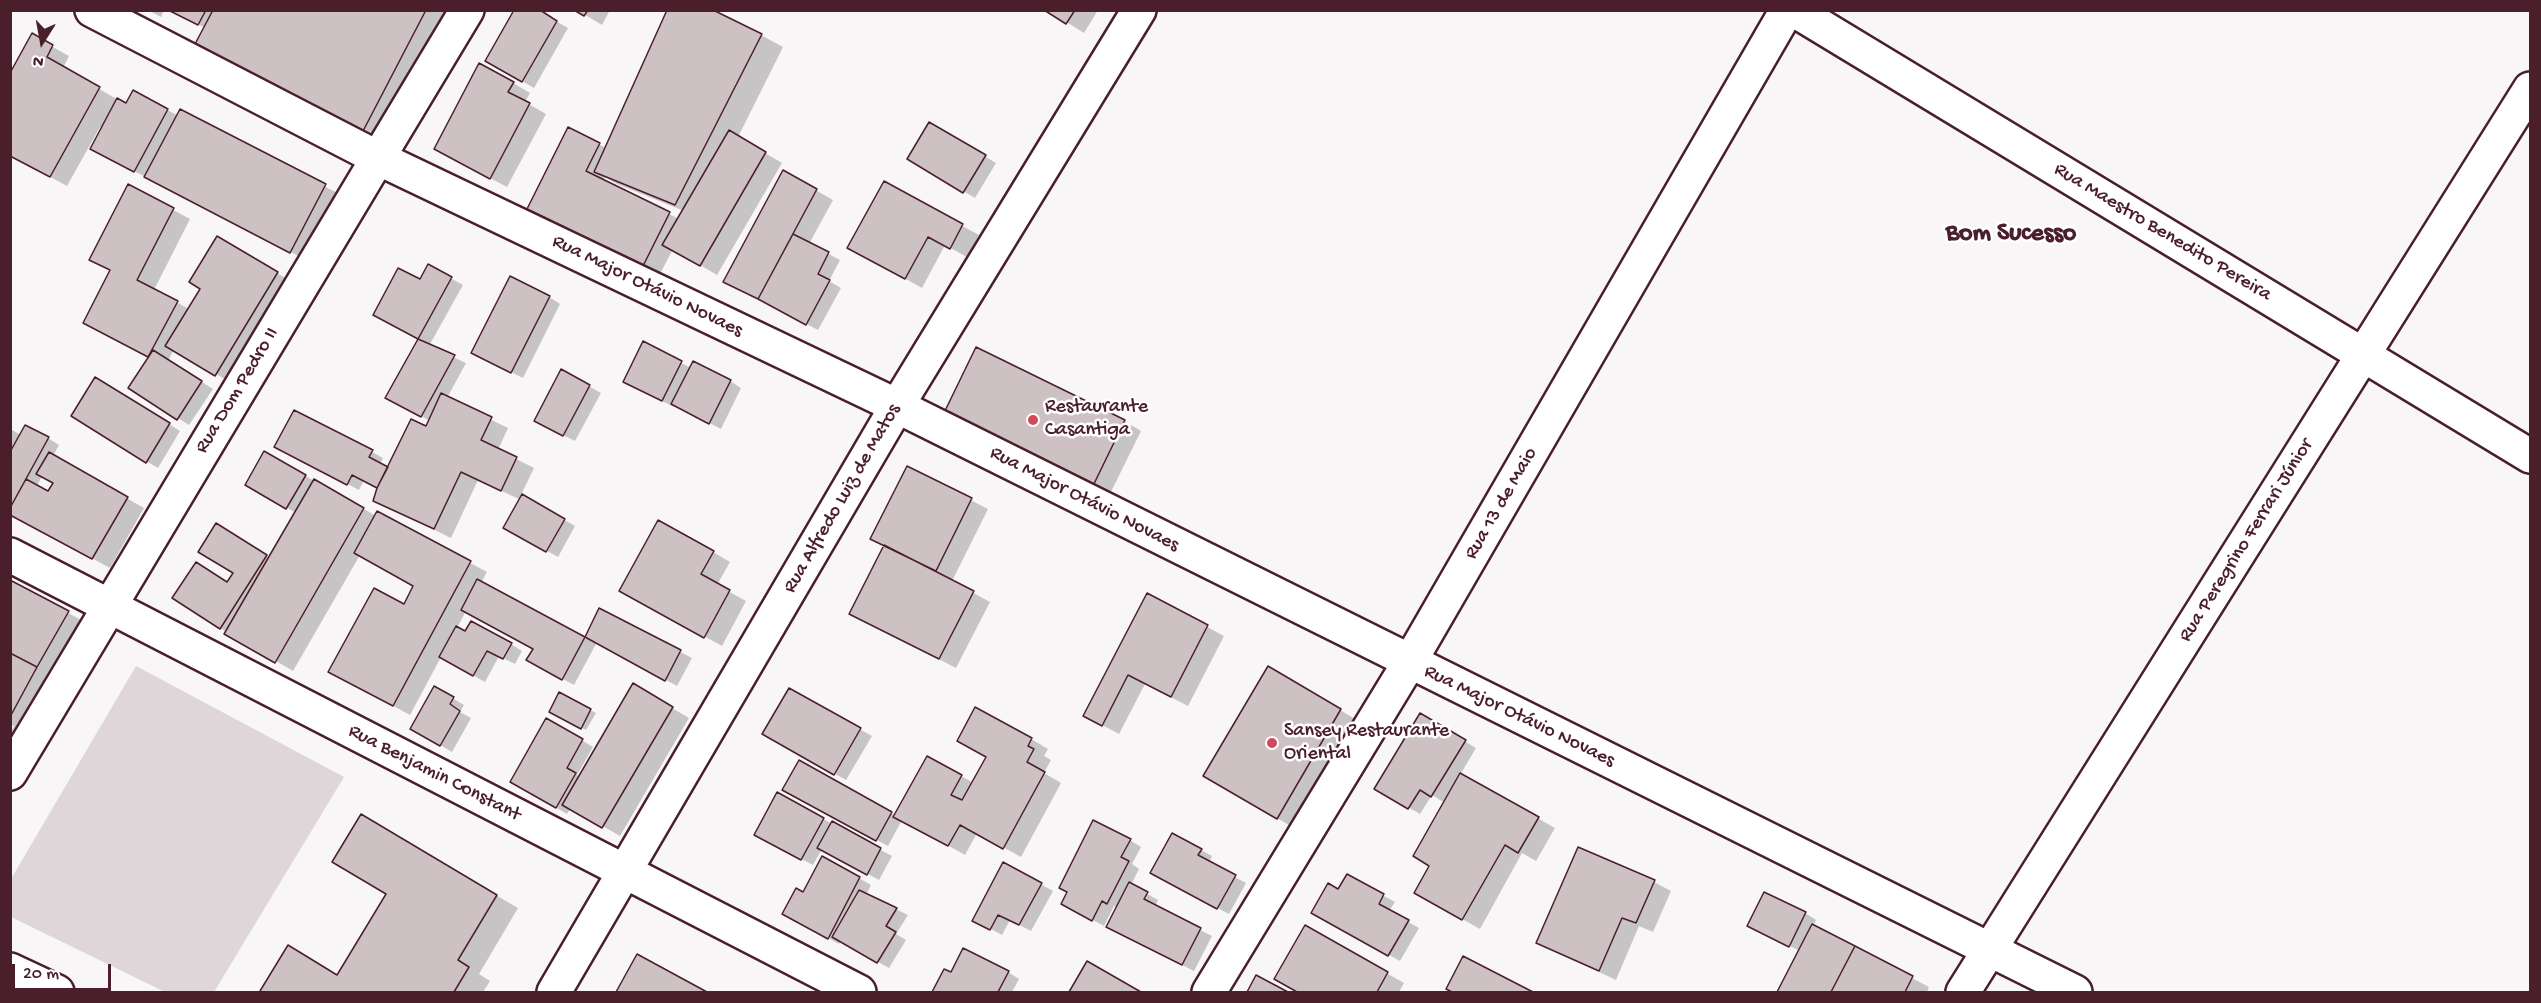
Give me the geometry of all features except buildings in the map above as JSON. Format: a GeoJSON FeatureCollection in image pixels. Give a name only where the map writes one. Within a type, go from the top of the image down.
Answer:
{"type":"FeatureCollection","features":[{"type":"Feature","properties":{"kind":"street","name":"Rua Major Otávio Novaes"},"geometry":{"type":"LineString","coordinates":[[92,10],[378,158],[897,406],[2074,993]]}},
{"type":"Feature","properties":{"kind":"street","name":"Rua Dom Pedro II"},"geometry":{"type":"LineString","coordinates":[[10,773],[467,10]]}},
{"type":"Feature","properties":{"kind":"street","name":"Rua Alfredo Luiz de Matos"},"geometry":{"type":"LineString","coordinates":[[554,993],[897,406],[1139,10]]}},
{"type":"Feature","properties":{"kind":"street","name":"Rua 13 de Maio"},"geometry":{"type":"LineString","coordinates":[[1209,993],[1409,663],[1787,10]]}},
{"type":"Feature","properties":{"kind":"street","name":"Rua Maestro Benedito Pereira"},"geometry":{"type":"LineString","coordinates":[[1794,10],[2530,456]]}},
{"type":"Feature","properties":{"kind":"street","name":"Rua Peregrino Ferrari Júnior"},"geometry":{"type":"LineString","coordinates":[[1963,993],[2530,89]]}},
{"type":"Feature","properties":{"kind":"street","name":"Rua Benjamin Constant"},"geometry":{"type":"LineString","coordinates":[[10,555],[859,993]]}},
{"type":"Feature","properties":{"kind":"street"},"geometry":{"type":"LineString","coordinates":[[10,970],[57,993]]}},
{"type":"Feature","properties":{"kind":"shaded area"},"geometry":{"type":"Polygon","coordinates":[[[136,666],[344,777],[214,992],[165,992],[11,917],[11,879],[136,666]]]}},
{"type":"Feature","properties":{"kind":"place","name":"Restaurante Casantiga"},"geometry":{"type":"Point","coordinates":[1033,420]}},
{"type":"Feature","properties":{"kind":"place","name":"Sansey Restaurante Oriental"},"geometry":{"type":"Point","coordinates":[1272,743]}},
{"type":"Feature","properties":{"kind":"district","name":"Bom Sucesso"},"geometry":{"type":"Point","coordinates":[2011,235]}}]}
